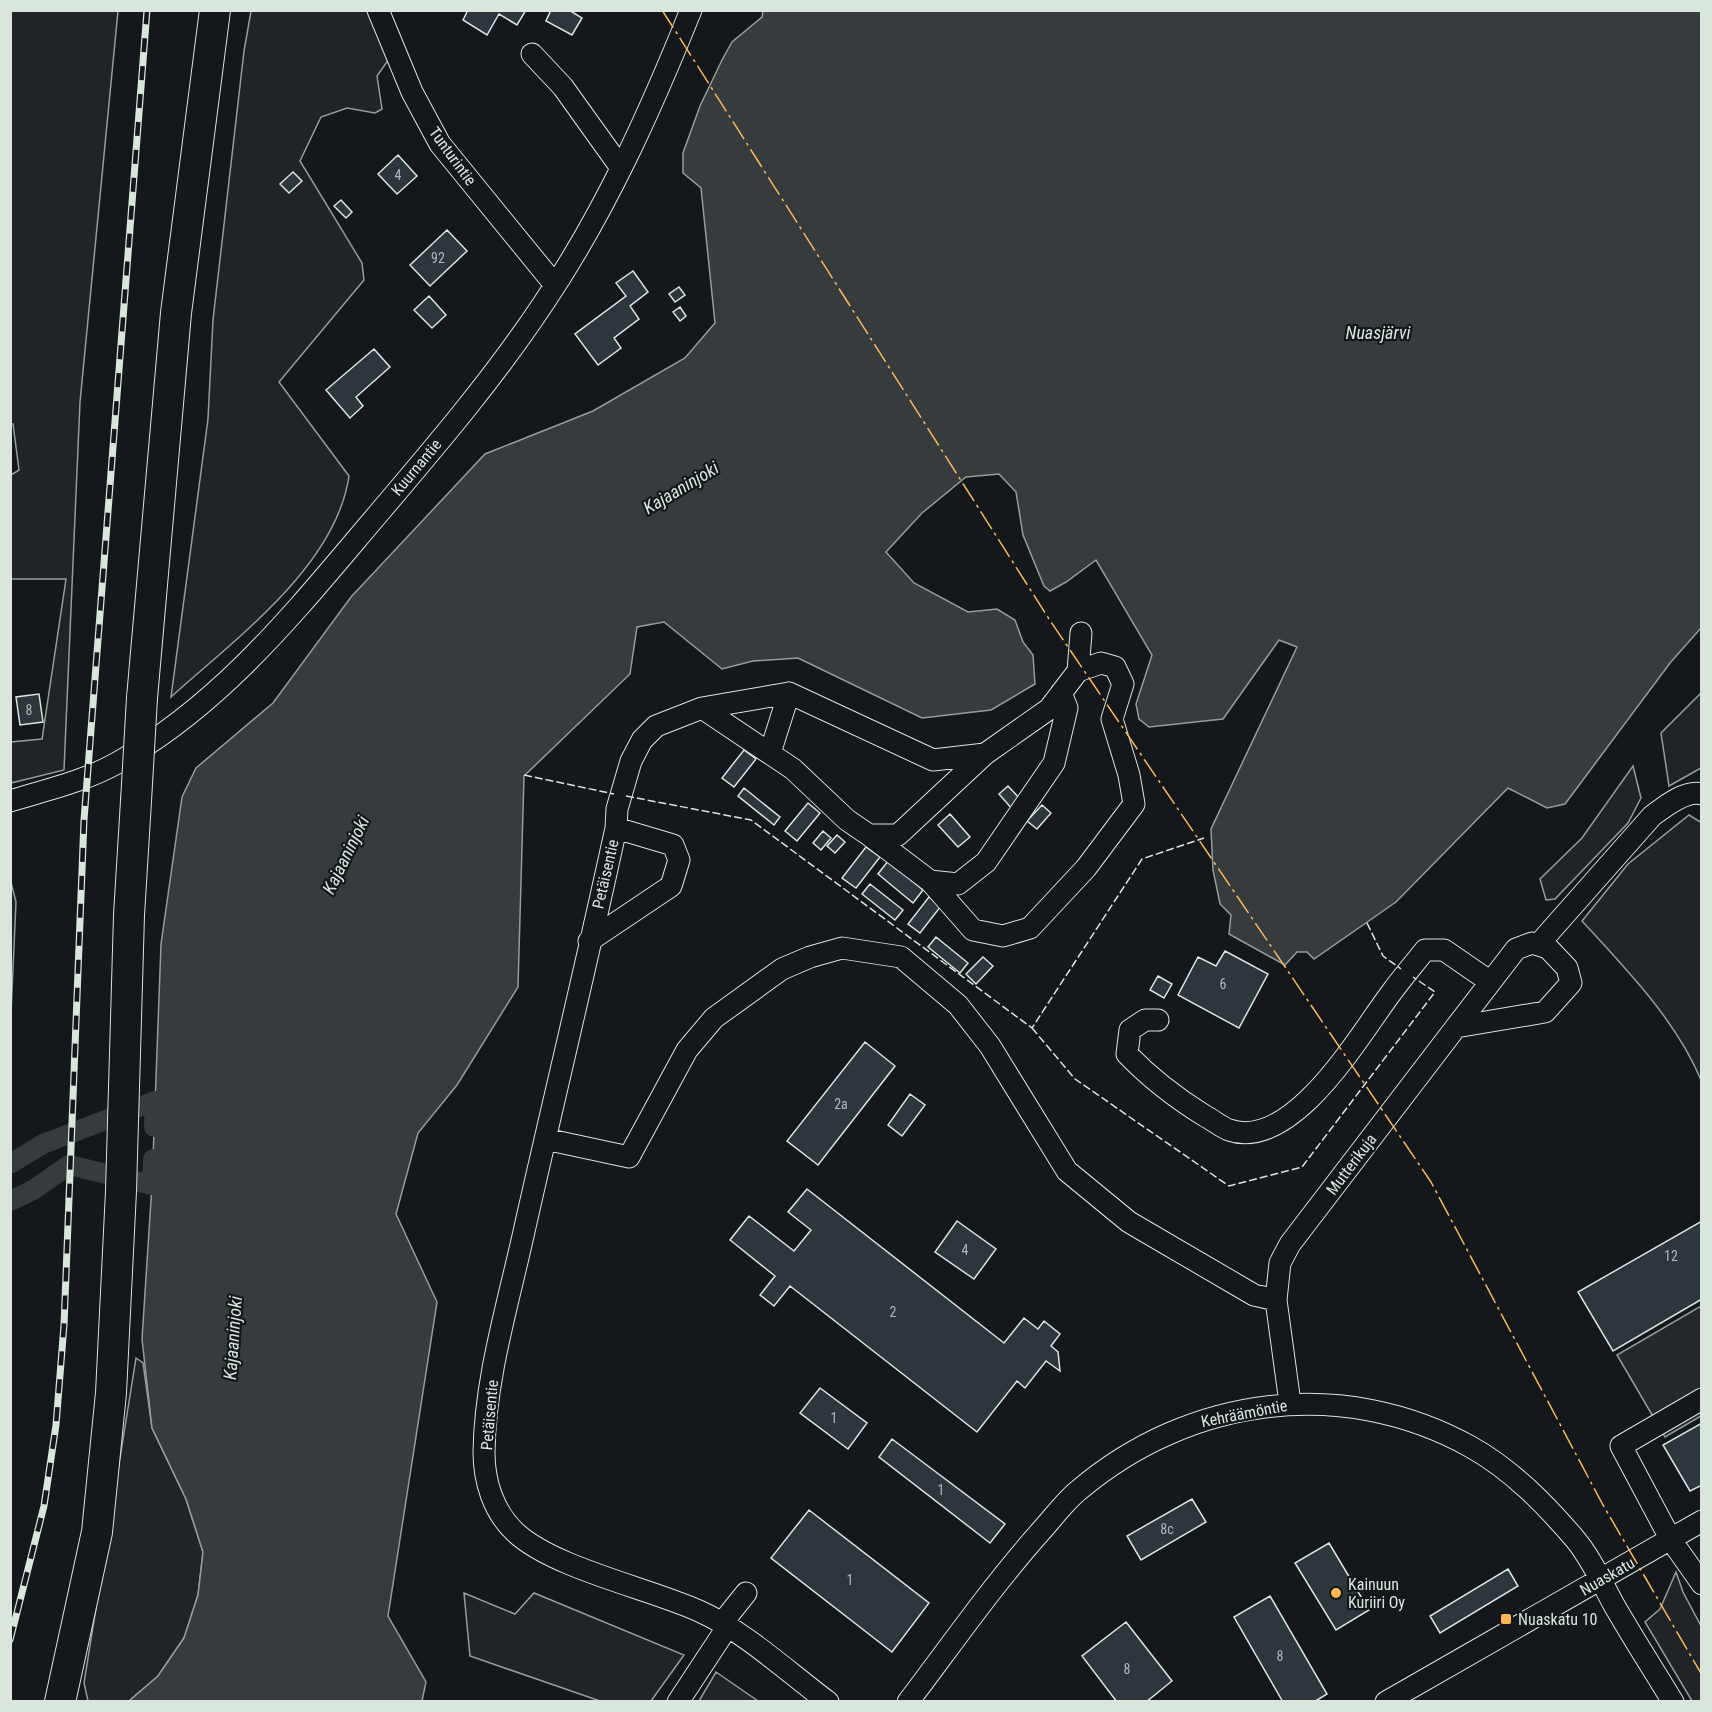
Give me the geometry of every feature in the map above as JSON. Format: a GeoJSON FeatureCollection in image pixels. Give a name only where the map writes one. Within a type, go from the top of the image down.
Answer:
{"type":"FeatureCollection","features":[{"type":"Feature","properties":{"kind":"highway"},"geometry":{"type":"LineString","coordinates":[[53,1691],[111,1393],[125,1086],[129,915],[142,698],[176,313],[215,10]]}},
{"type":"Feature","properties":{"kind":"street","name":"Tunturintie"},"geometry":{"type":"LineString","coordinates":[[378,10],[412,92],[440,144],[555,285]]}},
{"type":"Feature","properties":{"kind":"street","name":"Kuurnantie"},"geometry":{"type":"LineString","coordinates":[[10,801],[62,785],[116,764],[182,720],[225,684],[267,644],[492,376],[555,285],[621,168],[658,90],[691,10]]}},
{"type":"Feature","properties":{"kind":"street"},"geometry":{"type":"LineString","coordinates":[[532,54],[563,87],[621,168]]}},
{"type":"Feature","properties":{"kind":"street"},"geometry":{"type":"LineString","coordinates":[[1078,671],[1081,633]]}},
{"type":"Feature","properties":{"kind":"street"},"geometry":{"type":"LineString","coordinates":[[702,708],[793,769],[847,820],[930,880],[973,930],[1003,936],[1030,928],[1086,868],[1134,804],[1129,775],[1112,719],[1123,684],[1114,667],[1101,663],[1078,671],[1049,709],[986,754],[898,835],[869,835]]}},
{"type":"Feature","properties":{"kind":"street"},"geometry":{"type":"LineString","coordinates":[[616,828],[617,810],[631,761],[642,741],[656,726],[702,708],[789,693],[933,760],[986,754]]}},
{"type":"Feature","properties":{"kind":"street"},"geometry":{"type":"LineString","coordinates":[[770,753],[789,693]]}},
{"type":"Feature","properties":{"kind":"street"},"geometry":{"type":"LineString","coordinates":[[930,880],[958,884],[986,862],[1020,816],[1054,764],[1067,708],[1061,693]]}},
{"type":"Feature","properties":{"kind":"street"},"geometry":{"type":"LineString","coordinates":[[1456,1027],[1545,1012],[1571,983],[1567,968],[1548,948],[1538,945],[1652,816],[1668,804],[1696,792],[1701,794]]}},
{"type":"Feature","properties":{"kind":"street","name":"Petäisentie"},"geometry":{"type":"LineString","coordinates":[[589,941],[671,886],[679,860],[673,845],[616,828],[589,941],[493,1370],[484,1452],[486,1478],[496,1508],[513,1531],[532,1545],[562,1560],[700,1611],[725,1625],[828,1701]]}},
{"type":"Feature","properties":{"kind":"street","name":"Mutterikuja"},"geometry":{"type":"LineString","coordinates":[[1290,1403],[1276,1300],[1280,1263],[1290,1244],[1489,981],[1516,949],[1532,943],[1538,945]]}},
{"type":"Feature","properties":{"kind":"street"},"geometry":{"type":"LineString","coordinates":[[545,1139],[629,1157],[687,1050],[714,1018],[782,969],[810,957],[842,948],[900,957],[958,1005],[990,1046],[1067,1171],[1129,1222],[1254,1295],[1276,1300]]}},
{"type":"Feature","properties":{"kind":"street"},"geometry":{"type":"LineString","coordinates":[[1158,1020],[1145,1020],[1130,1030],[1126,1054],[1153,1081],[1194,1108],[1229,1130],[1249,1132],[1270,1126],[1303,1106],[1346,1060],[1390,994],[1425,950],[1444,950],[1489,981]]}},
{"type":"Feature","properties":{"kind":"street"},"geometry":{"type":"LineString","coordinates":[[1701,1399],[1621,1446],[1671,1540],[1701,1584]]}},
{"type":"Feature","properties":{"kind":"street","name":"Kehräämöntie"},"geometry":{"type":"LineString","coordinates":[[908,1701],[1018,1557],[1076,1492],[1136,1449],[1195,1422],[1245,1410],[1290,1403],[1346,1405],[1420,1423],[1473,1448],[1519,1480],[1577,1541],[1673,1701]]}},
{"type":"Feature","properties":{"kind":"street","name":"Nuaskatu"},"geometry":{"type":"LineString","coordinates":[[1386,1701],[1701,1521]]}},
{"type":"Feature","properties":{"kind":"street"},"geometry":{"type":"LineString","coordinates":[[678,1701],[746,1593]]}},
{"type":"Feature","properties":{"kind":"shaded area"},"geometry":{"type":"Polygon","coordinates":[[[11,10],[118,11],[80,402],[64,770],[11,783],[11,742],[42,739],[66,579],[11,579],[11,475],[19,470],[13,424],[10,424],[11,10]]]}},
{"type":"Feature","properties":{"kind":"shaded area"},"geometry":{"type":"Polygon","coordinates":[[[251,11],[379,11],[394,52],[377,76],[382,109],[375,113],[347,108],[321,117],[300,161],[362,263],[364,280],[279,382],[349,476],[340,509],[325,540],[304,570],[252,625],[171,697],[208,419],[213,320],[244,51],[251,11]]]}},
{"type":"Feature","properties":{"kind":"shaded area"},"geometry":{"type":"Polygon","coordinates":[[[1701,693],[1701,768],[1669,786],[1661,733],[1701,693]]]}},
{"type":"Feature","properties":{"kind":"shaded area"},"geometry":{"type":"Polygon","coordinates":[[[1633,766],[1641,798],[1628,823],[1555,899],[1546,900],[1540,879],[1582,838],[1633,766]]]}},
{"type":"Feature","properties":{"kind":"shaded area"},"geometry":{"type":"Polygon","coordinates":[[[1689,815],[1702,823],[1701,1080],[1691,1058],[1664,1016],[1582,921],[1628,864],[1689,815]]]}},
{"type":"Feature","properties":{"kind":"shaded area"},"geometry":{"type":"Polygon","coordinates":[[[11,882],[16,902],[11,1014],[11,882]]]}},
{"type":"Feature","properties":{"kind":"shaded area"},"geometry":{"type":"Polygon","coordinates":[[[1701,1306],[1701,1416],[1665,1437],[1617,1355],[1701,1306]]]}},
{"type":"Feature","properties":{"kind":"shaded area"},"geometry":{"type":"Polygon","coordinates":[[[136,1358],[143,1363],[152,1428],[186,1499],[203,1552],[198,1595],[184,1638],[158,1676],[129,1701],[88,1701],[84,1683],[136,1358]]]}},
{"type":"Feature","properties":{"kind":"shaded area"},"geometry":{"type":"Polygon","coordinates":[[[1676,1572],[1683,1592],[1701,1626],[1701,1701],[1692,1701],[1645,1622],[1660,1609],[1676,1572]]]}},
{"type":"Feature","properties":{"kind":"shaded area"},"geometry":{"type":"Polygon","coordinates":[[[464,1593],[515,1614],[534,1593],[684,1655],[651,1701],[600,1701],[470,1656],[464,1593]]]}},
{"type":"Feature","properties":{"kind":"shaded area"},"geometry":{"type":"Polygon","coordinates":[[[716,1672],[758,1701],[699,1701],[716,1672]]]}},
{"type":"Feature","properties":{"kind":"water","name":"Nuasjärvi"},"geometry":{"type":"Polygon","coordinates":[[[763,11],[1701,11],[1701,628],[1670,663],[1565,804],[1547,808],[1508,788],[1396,902],[1314,959],[1307,952],[1297,952],[1285,965],[1229,934],[1231,915],[1220,904],[1213,870],[1211,829],[1297,647],[1279,640],[1223,719],[1149,727],[1139,719],[1136,704],[1152,655],[1096,560],[1050,591],[1044,586],[1023,535],[1016,492],[999,474],[966,477],[922,513],[886,552],[914,583],[968,612],[997,609],[1015,620],[1023,642],[1033,655],[1035,684],[991,710],[922,718],[798,658],[753,661],[722,669],[664,622],[637,627],[630,674],[524,776],[518,987],[457,1085],[418,1133],[396,1214],[437,1302],[388,1616],[426,1682],[422,1701],[129,1701],[158,1676],[184,1638],[198,1595],[203,1552],[186,1499],[152,1428],[142,1339],[152,1185],[161,944],[182,797],[196,768],[273,703],[351,597],[485,454],[593,411],[685,358],[715,323],[701,188],[683,173],[683,153],[700,106],[732,42],[762,17],[763,11]]]}},
{"type":"Feature","properties":{"kind":"building"},"geometry":{"type":"Polygon","coordinates":[[[468,10],[526,10],[517,25],[499,14],[487,35],[463,20],[468,10]]]}},
{"type":"Feature","properties":{"kind":"building"},"geometry":{"type":"Polygon","coordinates":[[[551,10],[569,10],[582,18],[572,35],[546,21],[551,10]]]}},
{"type":"Feature","properties":{"kind":"building"},"geometry":{"type":"Polygon","coordinates":[[[398,155],[417,176],[397,194],[378,174],[398,155]]]}},
{"type":"Feature","properties":{"kind":"building"},"geometry":{"type":"Polygon","coordinates":[[[293,172],[302,181],[289,193],[280,184],[293,172]]]}},
{"type":"Feature","properties":{"kind":"building"},"geometry":{"type":"Polygon","coordinates":[[[341,200],[352,212],[346,218],[334,206],[341,200]]]}},
{"type":"Feature","properties":{"kind":"building"},"geometry":{"type":"Polygon","coordinates":[[[447,230],[467,251],[430,286],[410,265],[447,230]]]}},
{"type":"Feature","properties":{"kind":"building"},"geometry":{"type":"Polygon","coordinates":[[[633,271],[648,292],[630,306],[639,319],[614,338],[621,348],[598,365],[575,334],[626,296],[616,283],[633,271]]]}},
{"type":"Feature","properties":{"kind":"building"},"geometry":{"type":"Polygon","coordinates":[[[679,287],[685,295],[675,302],[669,294],[679,287]]]}},
{"type":"Feature","properties":{"kind":"building"},"geometry":{"type":"Polygon","coordinates":[[[429,296],[446,315],[432,328],[414,310],[429,296]]]}},
{"type":"Feature","properties":{"kind":"building"},"geometry":{"type":"Polygon","coordinates":[[[680,307],[686,316],[680,321],[673,312],[680,307]]]}},
{"type":"Feature","properties":{"kind":"building"},"geometry":{"type":"Polygon","coordinates":[[[374,349],[390,367],[356,397],[363,406],[350,418],[326,390],[374,349]]]}},
{"type":"Feature","properties":{"kind":"building"},"geometry":{"type":"Polygon","coordinates":[[[39,694],[43,722],[20,725],[16,697],[39,694]]]}},
{"type":"Feature","properties":{"kind":"building"},"geometry":{"type":"Polygon","coordinates":[[[744,750],[756,759],[734,787],[722,778],[744,750]]]}},
{"type":"Feature","properties":{"kind":"building"},"geometry":{"type":"Polygon","coordinates":[[[1008,786],[1022,801],[1013,810],[999,794],[1008,786]]]}},
{"type":"Feature","properties":{"kind":"building"},"geometry":{"type":"Polygon","coordinates":[[[744,788],[780,817],[774,825],[738,796],[744,788]]]}},
{"type":"Feature","properties":{"kind":"building"},"geometry":{"type":"Polygon","coordinates":[[[808,803],[820,813],[797,841],[785,831],[808,803]]]}},
{"type":"Feature","properties":{"kind":"building"},"geometry":{"type":"Polygon","coordinates":[[[1042,805],[1051,813],[1037,829],[1027,821],[1042,805]]]}},
{"type":"Feature","properties":{"kind":"building"},"geometry":{"type":"Polygon","coordinates":[[[950,814],[970,837],[958,847],[938,825],[950,814]]]}},
{"type":"Feature","properties":{"kind":"building"},"geometry":{"type":"Polygon","coordinates":[[[823,831],[831,838],[821,850],[813,843],[823,831]]]}},
{"type":"Feature","properties":{"kind":"building"},"geometry":{"type":"Polygon","coordinates":[[[837,835],[845,842],[835,853],[827,846],[837,835]]]}},
{"type":"Feature","properties":{"kind":"building"},"geometry":{"type":"Polygon","coordinates":[[[866,847],[880,857],[856,888],[842,878],[866,847]]]}},
{"type":"Feature","properties":{"kind":"building"},"geometry":{"type":"Polygon","coordinates":[[[888,861],[923,890],[913,903],[878,874],[888,861]]]}},
{"type":"Feature","properties":{"kind":"building"},"geometry":{"type":"Polygon","coordinates":[[[870,884],[903,910],[895,920],[862,894],[870,884]]]}},
{"type":"Feature","properties":{"kind":"building"},"geometry":{"type":"Polygon","coordinates":[[[929,897],[941,906],[920,933],[908,924],[929,897]]]}},
{"type":"Feature","properties":{"kind":"building"},"geometry":{"type":"Polygon","coordinates":[[[936,937],[968,963],[960,973],[928,947],[936,937]]]}},
{"type":"Feature","properties":{"kind":"building"},"geometry":{"type":"Polygon","coordinates":[[[1225,951],[1268,974],[1239,1028],[1178,995],[1198,957],[1216,966],[1225,951]]]}},
{"type":"Feature","properties":{"kind":"building"},"geometry":{"type":"Polygon","coordinates":[[[983,957],[993,966],[976,984],[966,974],[983,957]]]}},
{"type":"Feature","properties":{"kind":"building"},"geometry":{"type":"Polygon","coordinates":[[[1158,976],[1172,984],[1164,998],[1150,990],[1158,976]]]}},
{"type":"Feature","properties":{"kind":"building"},"geometry":{"type":"Polygon","coordinates":[[[865,1042],[895,1066],[818,1165],[787,1141],[865,1042]]]}},
{"type":"Feature","properties":{"kind":"building"},"geometry":{"type":"Polygon","coordinates":[[[910,1094],[925,1105],[902,1136],[888,1125],[910,1094]]]}},
{"type":"Feature","properties":{"kind":"building"},"geometry":{"type":"Polygon","coordinates":[[[807,1189],[1004,1343],[1024,1318],[1038,1329],[1044,1321],[1060,1334],[1051,1346],[1058,1352],[1060,1371],[1046,1361],[1025,1388],[1017,1381],[977,1432],[790,1286],[774,1306],[760,1295],[775,1276],[730,1240],[749,1216],[794,1251],[811,1230],[788,1212],[807,1189]]]}},
{"type":"Feature","properties":{"kind":"building"},"geometry":{"type":"Polygon","coordinates":[[[957,1221],[996,1249],[974,1279],[935,1252],[957,1221]]]}},
{"type":"Feature","properties":{"kind":"building"},"geometry":{"type":"Polygon","coordinates":[[[1702,1221],[1702,1299],[1613,1351],[1578,1292],[1702,1221]]]}},
{"type":"Feature","properties":{"kind":"building"},"geometry":{"type":"Polygon","coordinates":[[[820,1388],[867,1423],[848,1449],[800,1413],[820,1388]]]}},
{"type":"Feature","properties":{"kind":"building"},"geometry":{"type":"Polygon","coordinates":[[[1702,1423],[1702,1485],[1690,1491],[1663,1445],[1702,1423]]]}},
{"type":"Feature","properties":{"kind":"building"},"geometry":{"type":"Polygon","coordinates":[[[892,1439],[1005,1524],[990,1543],[879,1457],[892,1439]]]}},
{"type":"Feature","properties":{"kind":"building"},"geometry":{"type":"Polygon","coordinates":[[[1192,1499],[1206,1522],[1141,1560],[1127,1536],[1192,1499]]]}},
{"type":"Feature","properties":{"kind":"building"},"geometry":{"type":"Polygon","coordinates":[[[809,1510],[929,1603],[892,1652],[771,1558],[809,1510]]]}},
{"type":"Feature","properties":{"kind":"building","name":"Kainuun Kuriiri Oy"},"geometry":{"type":"Polygon","coordinates":[[[1329,1543],[1369,1610],[1336,1630],[1295,1563],[1329,1543]]]}},
{"type":"Feature","properties":{"kind":"building"},"geometry":{"type":"Polygon","coordinates":[[[1508,1569],[1518,1586],[1440,1633],[1430,1616],[1508,1569]]]}},
{"type":"Feature","properties":{"kind":"building"},"geometry":{"type":"Polygon","coordinates":[[[1270,1596],[1327,1694],[1314,1702],[1283,1702],[1234,1617],[1270,1596]]]}},
{"type":"Feature","properties":{"kind":"building"},"geometry":{"type":"Polygon","coordinates":[[[1126,1622],[1172,1681],[1146,1702],[1117,1702],[1082,1656],[1126,1622]]]}},
{"type":"Feature","properties":{"kind":"waterway"},"geometry":{"type":"LineString","coordinates":[[10,1164],[43,1144],[155,1101],[154,1127]]}},
{"type":"Feature","properties":{"kind":"waterway"},"geometry":{"type":"LineString","coordinates":[[10,1201],[33,1190],[69,1165],[152,1185],[153,1159]]}},
{"type":"Feature","properties":{"kind":"railway"},"geometry":{"type":"LineString","coordinates":[[10,1640],[44,1506],[56,1425],[64,1325],[84,820],[147,10]]}},
{"type":"Feature","properties":{"kind":"fence"},"geometry":{"type":"LineString","coordinates":[[524,775],[614,794]]}},
{"type":"Feature","properties":{"kind":"fence"},"geometry":{"type":"LineString","coordinates":[[626,796],[751,820],[1032,1028],[1142,859],[1204,838]]}},
{"type":"Feature","properties":{"kind":"fence"},"geometry":{"type":"LineString","coordinates":[[1367,923],[1383,956],[1401,969]]}},
{"type":"Feature","properties":{"kind":"fence"},"geometry":{"type":"LineString","coordinates":[[1032,1028],[1075,1079],[1229,1186],[1302,1167],[1435,992],[1413,977]]}},
{"type":"Feature","properties":{"kind":"power"},"geometry":{"type":"LineString","coordinates":[[662,10],[1049,619],[1431,1182],[1603,1505],[1702,1675]]}},
{"type":"Feature","properties":{"kind":"place","name":"Kainuun Kuriiri Oy"},"geometry":{"type":"Point","coordinates":[1336,1593]}},
{"type":"Feature","properties":{"kind":"place","name":"Nuaskatu 10"},"geometry":{"type":"Point","coordinates":[1506,1619]}},
{"type":"Feature","properties":{"kind":"water label","name":"Kajaaninjoki"},"geometry":{"type":"Point","coordinates":[681,488]}},
{"type":"Feature","properties":{"kind":"water label","name":"Kajaaninjoki"},"geometry":{"type":"Point","coordinates":[346,855]}},
{"type":"Feature","properties":{"kind":"water label","name":"Kajaaninjoki"},"geometry":{"type":"Point","coordinates":[233,1338]}}]}
